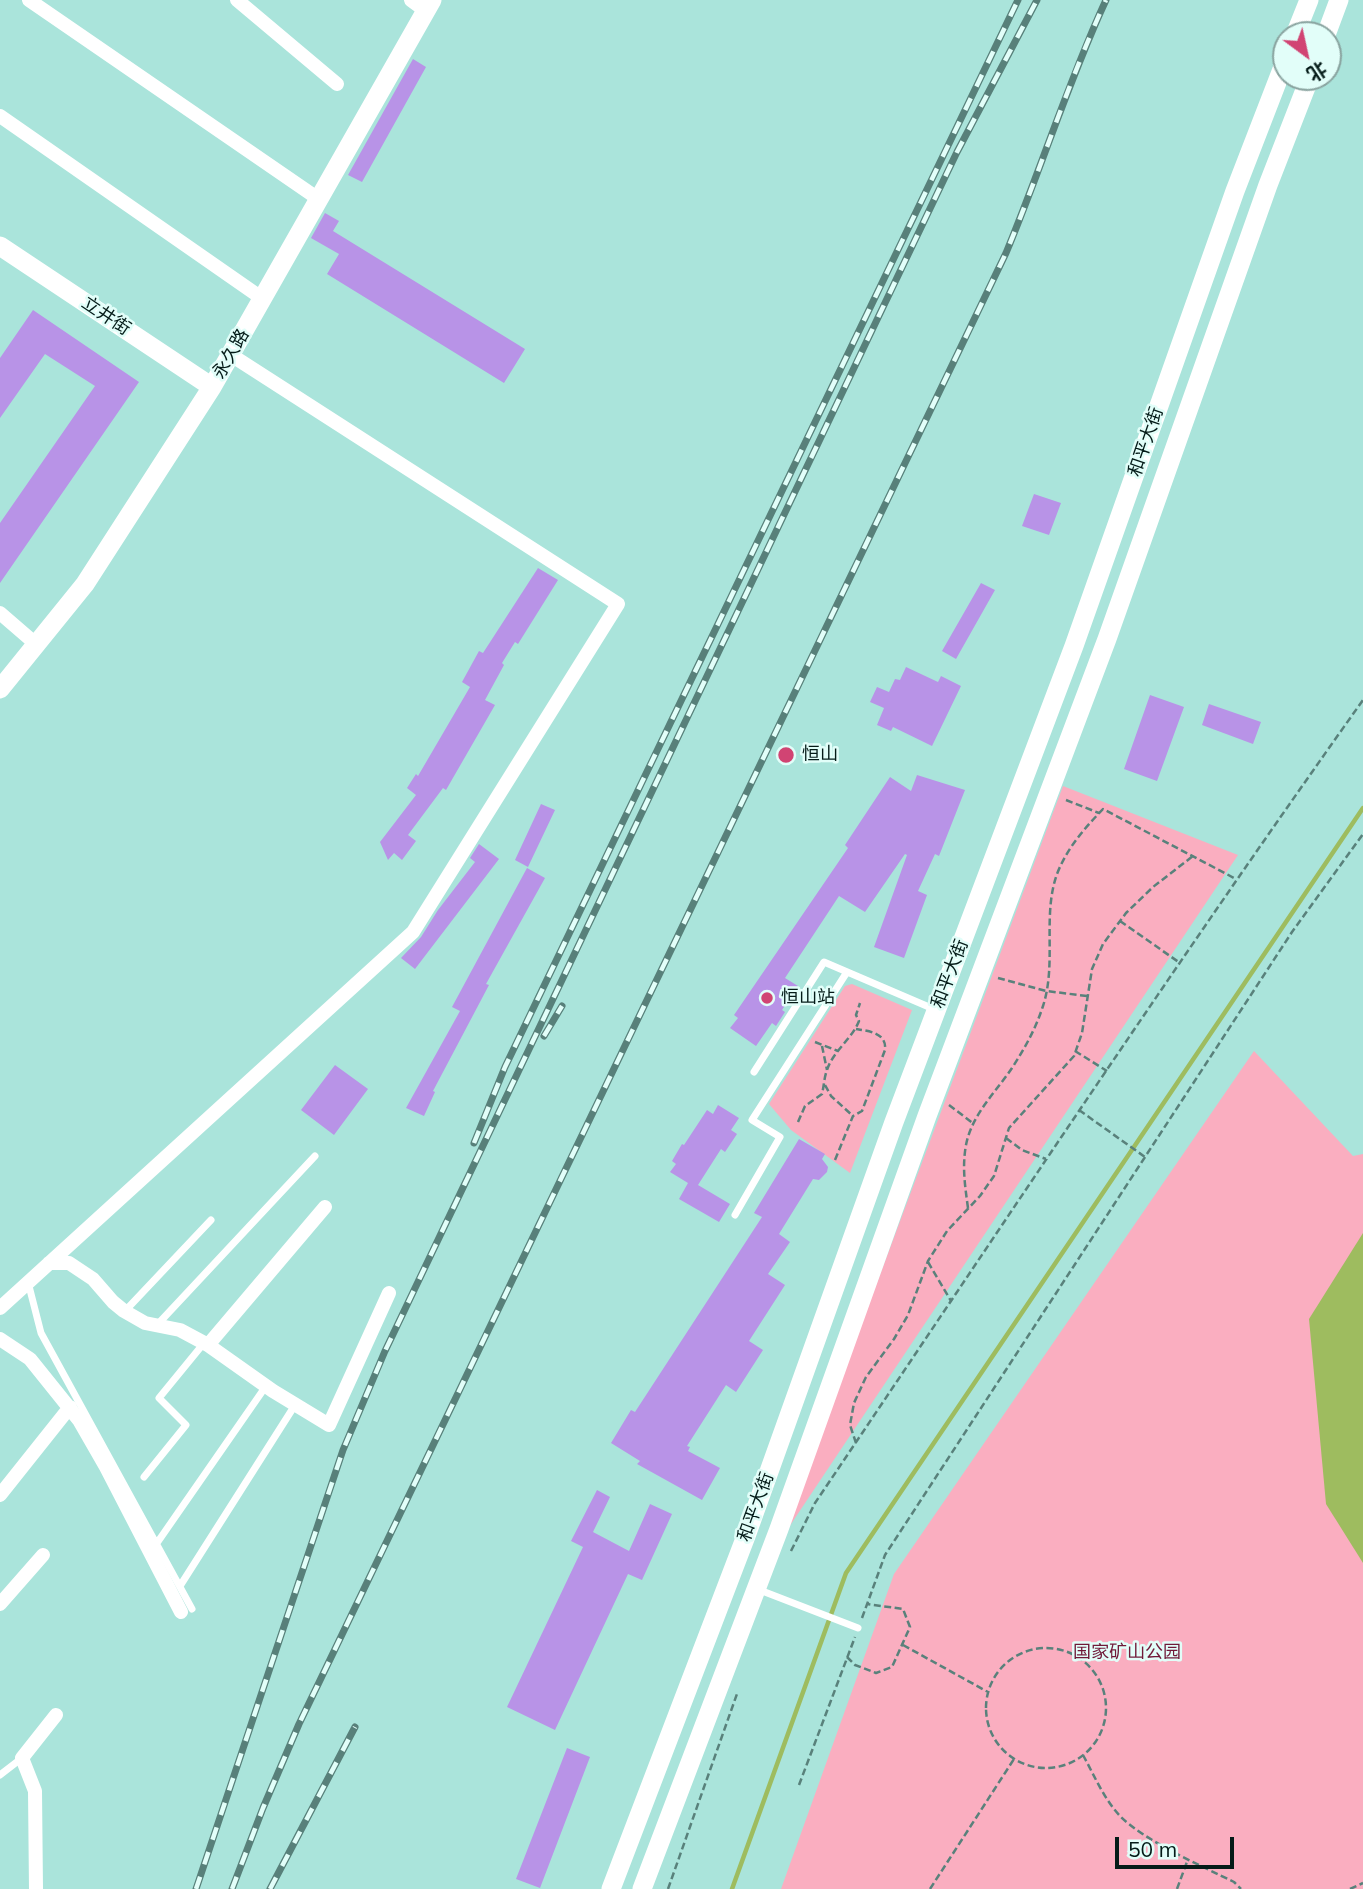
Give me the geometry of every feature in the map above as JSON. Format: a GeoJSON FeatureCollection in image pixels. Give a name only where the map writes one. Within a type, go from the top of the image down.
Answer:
{"type":"FeatureCollection","features":[{"type":"Feature","properties":{"kind":"main road"},"geometry":{"type":"LineString","coordinates":[[1301,21],[1309,0]]}},
{"type":"Feature","properties":{"kind":"main road"},"geometry":{"type":"LineString","coordinates":[[1331,21],[1339,0]]}},
{"type":"Feature","properties":{"kind":"main road","name":"永久路"},"geometry":{"type":"LineString","coordinates":[[0,689],[85,584],[232,355],[320,200],[423,4]]}},
{"type":"Feature","properties":{"kind":"main road","name":"和平大街"},"geometry":{"type":"LineString","coordinates":[[611,1889],[746,1536],[936,1010],[1074,646],[1230,204],[1274,91]]}},
{"type":"Feature","properties":{"kind":"main road","name":"和平大街"},"geometry":{"type":"LineString","coordinates":[[642,1889],[757,1589],[1305,91]]}},
{"type":"Feature","properties":{"kind":"main road","name":"立井街"},"geometry":{"type":"LineString","coordinates":[[0,246],[212,387]]}},
{"type":"Feature","properties":{"kind":"street"},"geometry":{"type":"LineString","coordinates":[[29,0],[320,200]]}},
{"type":"Feature","properties":{"kind":"street"},"geometry":{"type":"LineString","coordinates":[[237,0],[337,84]]}},
{"type":"Feature","properties":{"kind":"street"},"geometry":{"type":"LineString","coordinates":[[0,116],[263,299]]}},
{"type":"Feature","properties":{"kind":"street"},"geometry":{"type":"LineString","coordinates":[[0,1308],[413,932],[618,604],[232,355]]}},
{"type":"Feature","properties":{"kind":"street"},"geometry":{"type":"LineString","coordinates":[[0,613],[37,645]]}},
{"type":"Feature","properties":{"kind":"street"},"geometry":{"type":"LineString","coordinates":[[206,1344],[325,1207]]}},
{"type":"Feature","properties":{"kind":"street"},"geometry":{"type":"LineString","coordinates":[[49,1263],[69,1264],[93,1279],[124,1311],[145,1323],[180,1330],[206,1344],[329,1425],[389,1293]]}},
{"type":"Feature","properties":{"kind":"street"},"geometry":{"type":"LineString","coordinates":[[0,1339],[30,1359],[70,1407],[186,1610]]}},
{"type":"Feature","properties":{"kind":"street"},"geometry":{"type":"LineString","coordinates":[[0,1495],[70,1407]]}},
{"type":"Feature","properties":{"kind":"street"},"geometry":{"type":"LineString","coordinates":[[0,1604],[43,1555]]}},
{"type":"Feature","properties":{"kind":"street"},"geometry":{"type":"LineString","coordinates":[[36,1889],[35,1791],[22,1758],[57,1716]]}},
{"type":"Feature","properties":{"kind":"lane"},"geometry":{"type":"LineString","coordinates":[[754,1072],[824,962],[936,1010]]}},
{"type":"Feature","properties":{"kind":"lane"},"geometry":{"type":"LineString","coordinates":[[736,1215],[780,1137],[752,1120],[846,972]]}},
{"type":"Feature","properties":{"kind":"lane"},"geometry":{"type":"LineString","coordinates":[[157,1325],[315,1156]]}},
{"type":"Feature","properties":{"kind":"lane"},"geometry":{"type":"LineString","coordinates":[[124,1311],[211,1220]]}},
{"type":"Feature","properties":{"kind":"lane"},"geometry":{"type":"LineString","coordinates":[[28,1282],[41,1332],[180,1586],[186,1610]]}},
{"type":"Feature","properties":{"kind":"lane"},"geometry":{"type":"LineString","coordinates":[[144,1477],[186,1425],[159,1398],[206,1344]]}},
{"type":"Feature","properties":{"kind":"lane"},"geometry":{"type":"LineString","coordinates":[[157,1543],[266,1386]]}},
{"type":"Feature","properties":{"kind":"lane"},"geometry":{"type":"LineString","coordinates":[[180,1586],[295,1405]]}},
{"type":"Feature","properties":{"kind":"lane"},"geometry":{"type":"LineString","coordinates":[[757,1589],[858,1628]]}},
{"type":"Feature","properties":{"kind":"lane"},"geometry":{"type":"LineString","coordinates":[[0,1774],[22,1758]]}},
{"type":"Feature","properties":{"kind":"path"},"geometry":{"type":"LineString","coordinates":[[790,1552],[815,1503],[1046,1159],[1236,879],[1363,701]]}},
{"type":"Feature","properties":{"kind":"path"},"geometry":{"type":"LineString","coordinates":[[1049,793],[1099,813]]}},
{"type":"Feature","properties":{"kind":"path"},"geometry":{"type":"LineString","coordinates":[[968,1208],[963,1176],[967,1142],[991,1094],[1011,1070],[1032,1037],[1046,991],[1050,962],[1051,907],[1057,875],[1073,843],[1103,809],[1236,879]]}},
{"type":"Feature","properties":{"kind":"path"},"geometry":{"type":"LineString","coordinates":[[799,1785],[885,1555],[1292,932],[1363,834]]}},
{"type":"Feature","properties":{"kind":"path"},"geometry":{"type":"LineString","coordinates":[[856,1443],[850,1425],[854,1403],[866,1377],[908,1315],[928,1262],[947,1231],[980,1196],[994,1176],[1009,1128],[1076,1051],[1082,1033],[1092,969],[1103,944],[1120,921],[1153,887],[1193,856]]}},
{"type":"Feature","properties":{"kind":"path"},"geometry":{"type":"LineString","coordinates":[[1120,921],[1180,963]]}},
{"type":"Feature","properties":{"kind":"path"},"geometry":{"type":"LineString","coordinates":[[981,973],[1046,991],[1087,996]]}},
{"type":"Feature","properties":{"kind":"path"},"geometry":{"type":"LineString","coordinates":[[827,1070],[856,1029],[859,1021],[856,1015],[860,1003]]}},
{"type":"Feature","properties":{"kind":"path"},"geometry":{"type":"LineString","coordinates":[[835,1160],[853,1116],[862,1111],[886,1044],[882,1037],[856,1029]]}},
{"type":"Feature","properties":{"kind":"path"},"geometry":{"type":"LineString","coordinates":[[804,1038],[838,1051]]}},
{"type":"Feature","properties":{"kind":"path"},"geometry":{"type":"LineString","coordinates":[[798,1122],[805,1106],[822,1094],[825,1084],[827,1070],[821,1045]]}},
{"type":"Feature","properties":{"kind":"path"},"geometry":{"type":"LineString","coordinates":[[1076,1051],[1107,1071]]}},
{"type":"Feature","properties":{"kind":"path"},"geometry":{"type":"LineString","coordinates":[[825,1084],[831,1096],[853,1116]]}},
{"type":"Feature","properties":{"kind":"path"},"geometry":{"type":"LineString","coordinates":[[936,1094],[974,1124]]}},
{"type":"Feature","properties":{"kind":"path"},"geometry":{"type":"LineString","coordinates":[[1079,1110],[1145,1157]]}},
{"type":"Feature","properties":{"kind":"path"},"geometry":{"type":"LineString","coordinates":[[1006,1138],[1022,1150],[1046,1159]]}},
{"type":"Feature","properties":{"kind":"path"},"geometry":{"type":"LineString","coordinates":[[928,1262],[951,1301]]}},
{"type":"Feature","properties":{"kind":"path"},"geometry":{"type":"LineString","coordinates":[[848,1657],[855,1665],[876,1674],[892,1667],[911,1627],[903,1609],[867,1604]]}},
{"type":"Feature","properties":{"kind":"path"},"geometry":{"type":"LineString","coordinates":[[903,1645],[988,1692]]}},
{"type":"Feature","properties":{"kind":"path"},"geometry":{"type":"LineString","coordinates":[[1045,1647],[1064,1650],[1082,1658],[1096,1672],[1104,1690],[1107,1709],[1103,1728],[1094,1745],[1083,1755],[1059,1767],[1038,1768],[1002,1749],[991,1732],[986,1712],[988,1692],[996,1675],[1009,1660],[1026,1651],[1045,1647]]}},
{"type":"Feature","properties":{"kind":"path"},"geometry":{"type":"LineString","coordinates":[[668,1889],[740,1684]]}},
{"type":"Feature","properties":{"kind":"path"},"geometry":{"type":"LineString","coordinates":[[1083,1755],[1120,1816],[1143,1833],[1234,1882],[1241,1889]]}},
{"type":"Feature","properties":{"kind":"path"},"geometry":{"type":"LineString","coordinates":[[930,1889],[1015,1758]]}},
{"type":"Feature","properties":{"kind":"path"},"geometry":{"type":"LineString","coordinates":[[1177,1889],[1188,1859]]}},
{"type":"Feature","properties":{"kind":"path"},"geometry":{"type":"LineString","coordinates":[[1350,1889],[1363,1883]]}},
{"type":"Feature","properties":{"kind":"green space"},"geometry":{"type":"Polygon","coordinates":[[[1063,786],[1238,855],[781,1539],[1063,786]]]}},
{"type":"Feature","properties":{"kind":"green space"},"geometry":{"type":"Polygon","coordinates":[[[852,984],[912,1010],[850,1173],[791,1130],[769,1104],[845,986],[852,984]]]}},
{"type":"Feature","properties":{"kind":"green space","name":"国家矿山公园"},"geometry":{"type":"Polygon","coordinates":[[[1254,1051],[1353,1156],[1363,1154],[1363,1889],[781,1889],[894,1574],[1254,1051]]]}},
{"type":"Feature","properties":{"kind":"shaded area"},"geometry":{"type":"Polygon","coordinates":[[[1363,1233],[1363,1563],[1326,1504],[1309,1319],[1363,1233]]]}},
{"type":"Feature","properties":{"kind":"building"},"geometry":{"type":"Polygon","coordinates":[[[413,59],[426,67],[362,182],[348,175],[413,59]]]}},
{"type":"Feature","properties":{"kind":"building"},"geometry":{"type":"Polygon","coordinates":[[[325,213],[339,221],[333,231],[525,349],[504,383],[327,274],[339,254],[311,238],[325,213]]]}},
{"type":"Feature","properties":{"kind":"building"},"geometry":{"type":"Polygon","coordinates":[[[33,310],[139,382],[0,583],[0,523],[95,386],[45,354],[0,418],[0,358],[33,310]]]}},
{"type":"Feature","properties":{"kind":"building"},"geometry":{"type":"Polygon","coordinates":[[[1034,494],[1061,503],[1049,535],[1022,526],[1034,494]]]}},
{"type":"Feature","properties":{"kind":"building"},"geometry":{"type":"Polygon","coordinates":[[[538,568],[558,580],[518,644],[515,642],[502,663],[504,665],[485,700],[495,705],[446,790],[443,788],[408,835],[416,841],[402,860],[394,853],[388,860],[380,842],[416,795],[407,788],[416,774],[418,776],[470,687],[462,682],[479,651],[483,653],[538,568]]]}},
{"type":"Feature","properties":{"kind":"building"},"geometry":{"type":"Polygon","coordinates":[[[981,583],[995,590],[956,659],[942,651],[981,583]]]}},
{"type":"Feature","properties":{"kind":"building"},"geometry":{"type":"Polygon","coordinates":[[[906,667],[938,682],[941,676],[961,686],[932,746],[893,727],[891,731],[877,725],[884,708],[870,702],[877,687],[889,692],[895,679],[900,680],[906,667]]]}},
{"type":"Feature","properties":{"kind":"building"},"geometry":{"type":"Polygon","coordinates":[[[1150,695],[1184,707],[1157,781],[1124,769],[1150,695]]]}},
{"type":"Feature","properties":{"kind":"building"},"geometry":{"type":"Polygon","coordinates":[[[1209,704],[1261,722],[1253,744],[1202,725],[1209,704]]]}},
{"type":"Feature","properties":{"kind":"building"},"geometry":{"type":"Polygon","coordinates":[[[917,775],[965,790],[939,856],[935,854],[918,891],[927,895],[904,958],[874,947],[907,855],[905,854],[865,912],[839,896],[785,978],[798,986],[782,1010],[785,1012],[776,1026],[772,1023],[756,1046],[730,1028],[738,1018],[734,1015],[848,848],[845,845],[890,777],[911,791],[917,775]]]}},
{"type":"Feature","properties":{"kind":"building"},"geometry":{"type":"Polygon","coordinates":[[[541,804],[555,810],[528,867],[515,860],[541,804]]]}},
{"type":"Feature","properties":{"kind":"building"},"geometry":{"type":"Polygon","coordinates":[[[479,844],[499,859],[415,969],[401,958],[421,937],[475,862],[470,858],[479,844]]]}},
{"type":"Feature","properties":{"kind":"building"},"geometry":{"type":"Polygon","coordinates":[[[527,868],[545,878],[486,984],[489,985],[433,1091],[435,1092],[424,1116],[406,1108],[460,1011],[452,1007],[527,868]]]}},
{"type":"Feature","properties":{"kind":"building"},"geometry":{"type":"Polygon","coordinates":[[[335,1065],[368,1089],[334,1135],[301,1110],[335,1065]]]}},
{"type":"Feature","properties":{"kind":"building"},"geometry":{"type":"Polygon","coordinates":[[[718,1105],[739,1118],[731,1130],[737,1134],[725,1152],[721,1149],[698,1185],[730,1204],[719,1222],[679,1199],[688,1183],[670,1172],[676,1164],[672,1161],[682,1144],[684,1145],[707,1110],[713,1114],[718,1105]]]}},
{"type":"Feature","properties":{"kind":"building"},"geometry":{"type":"Polygon","coordinates":[[[799,1139],[825,1154],[822,1159],[828,1167],[827,1172],[819,1180],[813,1179],[779,1234],[790,1242],[768,1274],[785,1285],[749,1341],[763,1350],[736,1392],[726,1385],[687,1446],[690,1447],[688,1451],[720,1468],[702,1500],[637,1464],[640,1461],[611,1443],[631,1410],[635,1412],[762,1217],[754,1213],[799,1139]]]}},
{"type":"Feature","properties":{"kind":"building"},"geometry":{"type":"Polygon","coordinates":[[[597,1490],[610,1497],[593,1532],[629,1551],[650,1504],[672,1514],[642,1580],[628,1574],[555,1730],[507,1707],[583,1547],[571,1541],[597,1490]]]}},
{"type":"Feature","properties":{"kind":"building"},"geometry":{"type":"Polygon","coordinates":[[[567,1748],[590,1757],[540,1888],[516,1879],[567,1748]]]}},
{"type":"Feature","properties":{"kind":"waterway"},"geometry":{"type":"LineString","coordinates":[[732,1889],[846,1573],[1363,808]]}},
{"type":"Feature","properties":{"kind":"railway"},"geometry":{"type":"LineString","coordinates":[[474,1143],[505,1067],[1018,0]]}},
{"type":"Feature","properties":{"kind":"railway"},"geometry":{"type":"LineString","coordinates":[[196,1889],[343,1450],[385,1351],[957,152],[1037,0]]}},
{"type":"Feature","properties":{"kind":"railway"},"geometry":{"type":"LineString","coordinates":[[232,1889],[299,1724],[1006,253],[1079,62],[1106,0]]}},
{"type":"Feature","properties":{"kind":"railway"},"geometry":{"type":"LineString","coordinates":[[544,1036],[562,1006]]}},
{"type":"Feature","properties":{"kind":"railway"},"geometry":{"type":"LineString","coordinates":[[270,1889],[355,1727]]}},
{"type":"Feature","properties":{"kind":"place","name":"恒山"},"geometry":{"type":"Point","coordinates":[786,755]}},
{"type":"Feature","properties":{"kind":"place","name":"恒山站"},"geometry":{"type":"Point","coordinates":[767,998]}}]}
